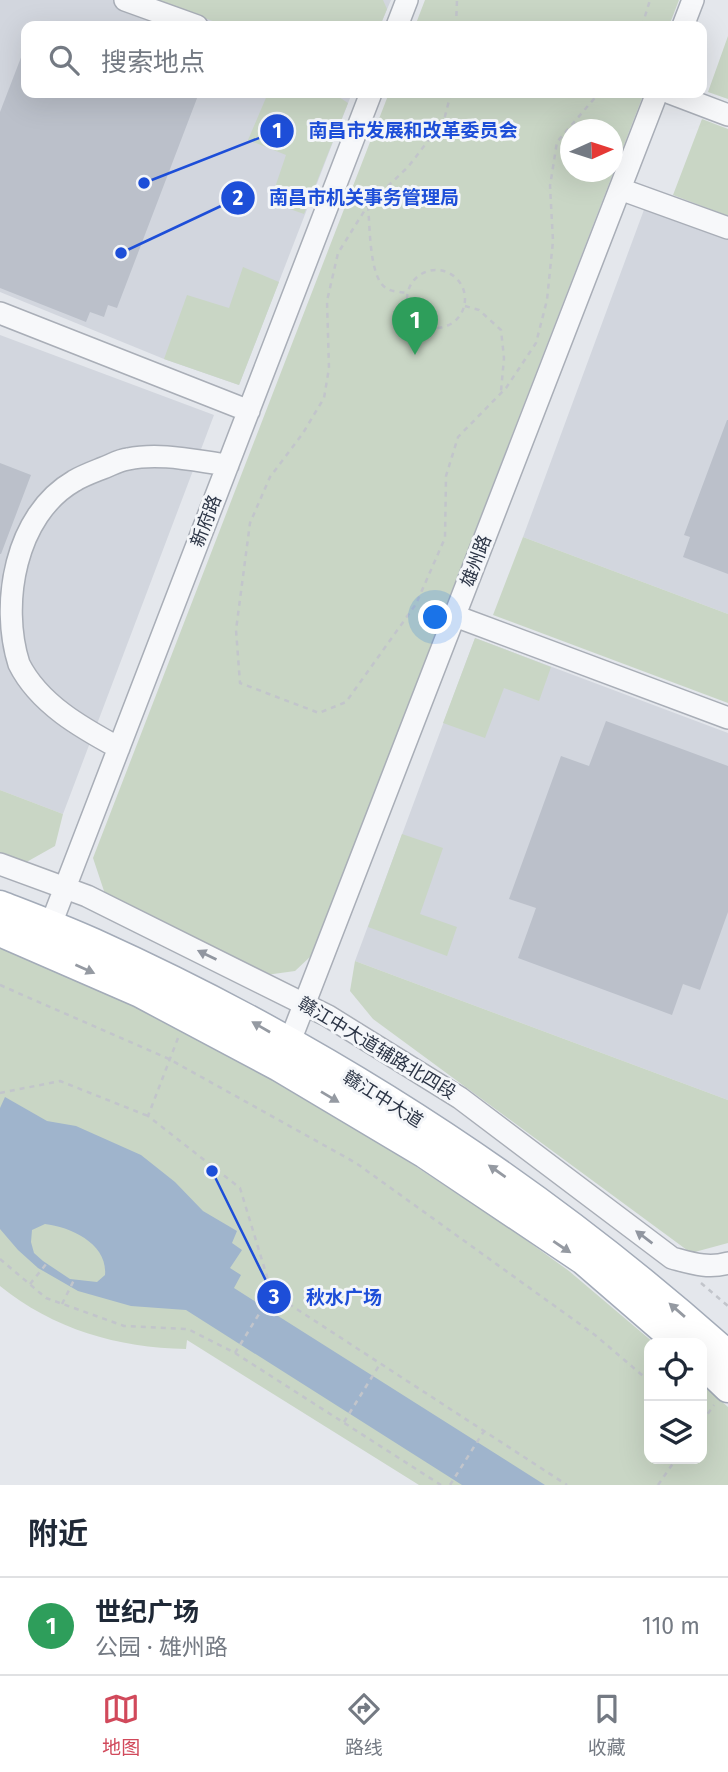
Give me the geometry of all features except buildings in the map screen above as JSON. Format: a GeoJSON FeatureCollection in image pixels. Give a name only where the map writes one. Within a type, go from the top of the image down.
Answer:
{"type":"FeatureCollection","features":[{"type":"Feature","properties":{"kind":"main road","name":"赣江中大道"},"geometry":{"type":"LineString","coordinates":[[0,905],[46,937]]}},
{"type":"Feature","properties":{"kind":"main road","name":"赣江中大道"},"geometry":{"type":"LineString","coordinates":[[0,932],[93,943],[232,1010],[284,1055],[583,1260],[673,1338]]}},
{"type":"Feature","properties":{"kind":"main road","name":"赣江中大道"},"geometry":{"type":"LineString","coordinates":[[284,1055],[354,1080],[472,1154],[565,1219],[669,1303],[720,1366]]}},
{"type":"Feature","properties":{"kind":"street"},"geometry":{"type":"LineString","coordinates":[[125,0],[183,21]]}},
{"type":"Feature","properties":{"kind":"street"},"geometry":{"type":"LineString","coordinates":[[399,21],[407,0]]}},
{"type":"Feature","properties":{"kind":"street"},"geometry":{"type":"LineString","coordinates":[[685,21],[693,0]]}},
{"type":"Feature","properties":{"kind":"street","name":"新府路"},"geometry":{"type":"LineString","coordinates":[[46,937],[369,98]]}},
{"type":"Feature","properties":{"kind":"street","name":"雄州路"},"geometry":{"type":"LineString","coordinates":[[284,1055],[655,98]]}},
{"type":"Feature","properties":{"kind":"street"},"geometry":{"type":"LineString","coordinates":[[684,98],[728,114]]}},
{"type":"Feature","properties":{"kind":"street"},"geometry":{"type":"LineString","coordinates":[[620,189],[728,228]]}},
{"type":"Feature","properties":{"kind":"street"},"geometry":{"type":"LineString","coordinates":[[0,313],[249,411]]}},
{"type":"Feature","properties":{"kind":"street"},"geometry":{"type":"LineString","coordinates":[[119,748],[75,724],[42,694],[20,666],[9,635],[8,623],[7,599],[14,561],[38,513],[74,481],[126,459],[156,456],[228,465]]}},
{"type":"Feature","properties":{"kind":"street"},"geometry":{"type":"LineString","coordinates":[[455,616],[728,718]]}},
{"type":"Feature","properties":{"kind":"street","name":"赣江中大道辅路北四段"},"geometry":{"type":"LineString","coordinates":[[0,864],[87,896],[328,1016],[460,1098],[672,1258],[701,1266],[728,1263]]}},
{"type":"Feature","properties":{"kind":"path"},"geometry":{"type":"LineString","coordinates":[[456,21],[457,0]]}},
{"type":"Feature","properties":{"kind":"path"},"geometry":{"type":"LineString","coordinates":[[644,21],[650,0]]}},
{"type":"Feature","properties":{"kind":"path"},"geometry":{"type":"LineString","coordinates":[[451,98],[444,120],[408,167],[368,205],[338,253],[327,301],[329,368],[324,398],[303,433],[270,477],[250,523],[236,630],[240,684],[319,713],[346,702],[416,604],[446,538],[446,476],[458,437],[501,393],[536,343],[547,300],[553,241],[550,186],[557,142],[595,98]]}},
{"type":"Feature","properties":{"kind":"path"},"geometry":{"type":"LineString","coordinates":[[368,205],[373,260],[380,283],[387,289],[408,293]]}},
{"type":"Feature","properties":{"kind":"path"},"geometry":{"type":"LineString","coordinates":[[439,270],[451,274],[460,282],[465,306],[453,324],[440,329],[431,328],[419,324],[408,307],[408,293],[412,283],[421,274],[439,270]]}},
{"type":"Feature","properties":{"kind":"path"},"geometry":{"type":"LineString","coordinates":[[465,306],[480,310],[501,330],[504,358],[501,393]]}},
{"type":"Feature","properties":{"kind":"path"},"geometry":{"type":"LineString","coordinates":[[0,985],[169,1059],[356,1163],[595,1335],[644,1377]]}},
{"type":"Feature","properties":{"kind":"path"},"geometry":{"type":"LineString","coordinates":[[148,1116],[181,1030]]}},
{"type":"Feature","properties":{"kind":"path"},"geometry":{"type":"LineString","coordinates":[[0,1093],[60,1081],[148,1116],[240,1188],[272,1293],[567,1485]]}},
{"type":"Feature","properties":{"kind":"path"},"geometry":{"type":"LineString","coordinates":[[0,1259],[46,1298],[124,1326],[188,1329],[235,1353],[441,1485]]}},
{"type":"Feature","properties":{"kind":"path"},"geometry":{"type":"LineString","coordinates":[[30,1284],[47,1263]]}},
{"type":"Feature","properties":{"kind":"path"},"geometry":{"type":"LineString","coordinates":[[62,1304],[74,1279]]}},
{"type":"Feature","properties":{"kind":"path"},"geometry":{"type":"LineString","coordinates":[[235,1353],[272,1293]]}},
{"type":"Feature","properties":{"kind":"path"},"geometry":{"type":"LineString","coordinates":[[344,1422],[380,1364]]}},
{"type":"Feature","properties":{"kind":"path"},"geometry":{"type":"LineString","coordinates":[[707,1406],[720,1366]]}},
{"type":"Feature","properties":{"kind":"path"},"geometry":{"type":"LineString","coordinates":[[450,1485],[484,1432]]}},
{"type":"Feature","properties":{"kind":"path"},"geometry":{"type":"LineString","coordinates":[[658,1485],[673,1464]]}},
{"type":"Feature","properties":{"kind":"shaded area"},"geometry":{"type":"Polygon","coordinates":[[[0,0],[391,0],[382,21],[21,21],[21,98],[350,98],[239,385],[164,359],[0,292],[0,0]]]}},
{"type":"Feature","properties":{"kind":"shaded area"},"geometry":{"type":"Polygon","coordinates":[[[645,207],[728,238],[728,614],[523,537],[645,207]]]}},
{"type":"Feature","properties":{"kind":"shaded area"},"geometry":{"type":"Polygon","coordinates":[[[0,335],[214,415],[63,814],[0,790],[0,335]]]}},
{"type":"Feature","properties":{"kind":"shaded area"},"geometry":{"type":"Polygon","coordinates":[[[475,638],[728,733],[728,1100],[355,961],[475,638]]]}},
{"type":"Feature","properties":{"kind":"green space"},"geometry":{"type":"Polygon","coordinates":[[[157,0],[383,0],[387,9],[382,21],[213,21],[157,0]]]}},
{"type":"Feature","properties":{"kind":"green space"},"geometry":{"type":"Polygon","coordinates":[[[425,0],[679,0],[671,21],[417,21],[425,0]]]}},
{"type":"Feature","properties":{"kind":"green space"},"geometry":{"type":"Polygon","coordinates":[[[728,36],[728,99],[708,92],[728,36]]]}},
{"type":"Feature","properties":{"kind":"green space"},"geometry":{"type":"Polygon","coordinates":[[[266,98],[340,98],[348,103],[304,214],[270,202],[286,155],[248,140],[266,98]]]}},
{"type":"Feature","properties":{"kind":"green space"},"geometry":{"type":"Polygon","coordinates":[[[387,98],[642,98],[623,147],[623,119],[560,119],[560,182],[610,182],[311,956],[295,971],[266,975],[106,897],[93,858],[387,98]]]}},
{"type":"Feature","properties":{"kind":"green space"},"geometry":{"type":"Polygon","coordinates":[[[702,119],[728,129],[728,216],[673,195],[702,119]]]}},
{"type":"Feature","properties":{"kind":"green space"},"geometry":{"type":"Polygon","coordinates":[[[243,267],[279,282],[239,385],[164,359],[187,295],[229,308],[243,267]]]}},
{"type":"Feature","properties":{"kind":"green space"},"geometry":{"type":"Polygon","coordinates":[[[523,537],[728,614],[728,703],[493,615],[523,537]]]}},
{"type":"Feature","properties":{"kind":"green space"},"geometry":{"type":"Polygon","coordinates":[[[475,638],[551,667],[539,701],[504,688],[485,738],[443,723],[475,638]]]}},
{"type":"Feature","properties":{"kind":"green space"},"geometry":{"type":"Polygon","coordinates":[[[0,790],[63,814],[55,846],[23,864],[0,855],[0,790]]]}},
{"type":"Feature","properties":{"kind":"green space"},"geometry":{"type":"Polygon","coordinates":[[[402,834],[443,848],[420,914],[457,927],[447,956],[368,927],[402,834]]]}},
{"type":"Feature","properties":{"kind":"green space"},"geometry":{"type":"Polygon","coordinates":[[[0,947],[86,982],[276,1079],[339,1116],[508,1227],[569,1271],[648,1338],[644,1338],[644,1464],[707,1464],[707,1388],[728,1407],[728,1485],[419,1485],[187,1340],[186,1349],[111,1340],[64,1325],[20,1301],[0,1286],[0,947]]]}},
{"type":"Feature","properties":{"kind":"green space"},"geometry":{"type":"Polygon","coordinates":[[[355,961],[728,1100],[728,1243],[691,1253],[373,1019],[350,991],[355,961]]]}},
{"type":"Feature","properties":{"kind":"water"},"geometry":{"type":"Polygon","coordinates":[[[5,1097],[47,1121],[76,1126],[141,1155],[175,1182],[203,1211],[237,1231],[232,1243],[242,1250],[230,1268],[241,1275],[234,1288],[545,1485],[462,1485],[186,1310],[131,1306],[78,1291],[38,1268],[0,1229],[0,1108],[5,1097]],[[45,1224],[32,1230],[34,1253],[70,1279],[97,1282],[105,1275],[101,1254],[94,1246],[76,1233],[45,1224]]]}},
{"type":"Feature","properties":{"kind":"place","name":"南昌市发展和改革委员会"},"geometry":{"type":"Point","coordinates":[144,183]}},
{"type":"Feature","properties":{"kind":"place","name":"南昌市机关事务管理局"},"geometry":{"type":"Point","coordinates":[121,253]}},
{"type":"Feature","properties":{"kind":"place","name":"世纪广场"},"geometry":{"type":"Point","coordinates":[415,355]}},
{"type":"Feature","properties":{"kind":"place","name":"秋水广场"},"geometry":{"type":"Point","coordinates":[212,1171]}}]}
